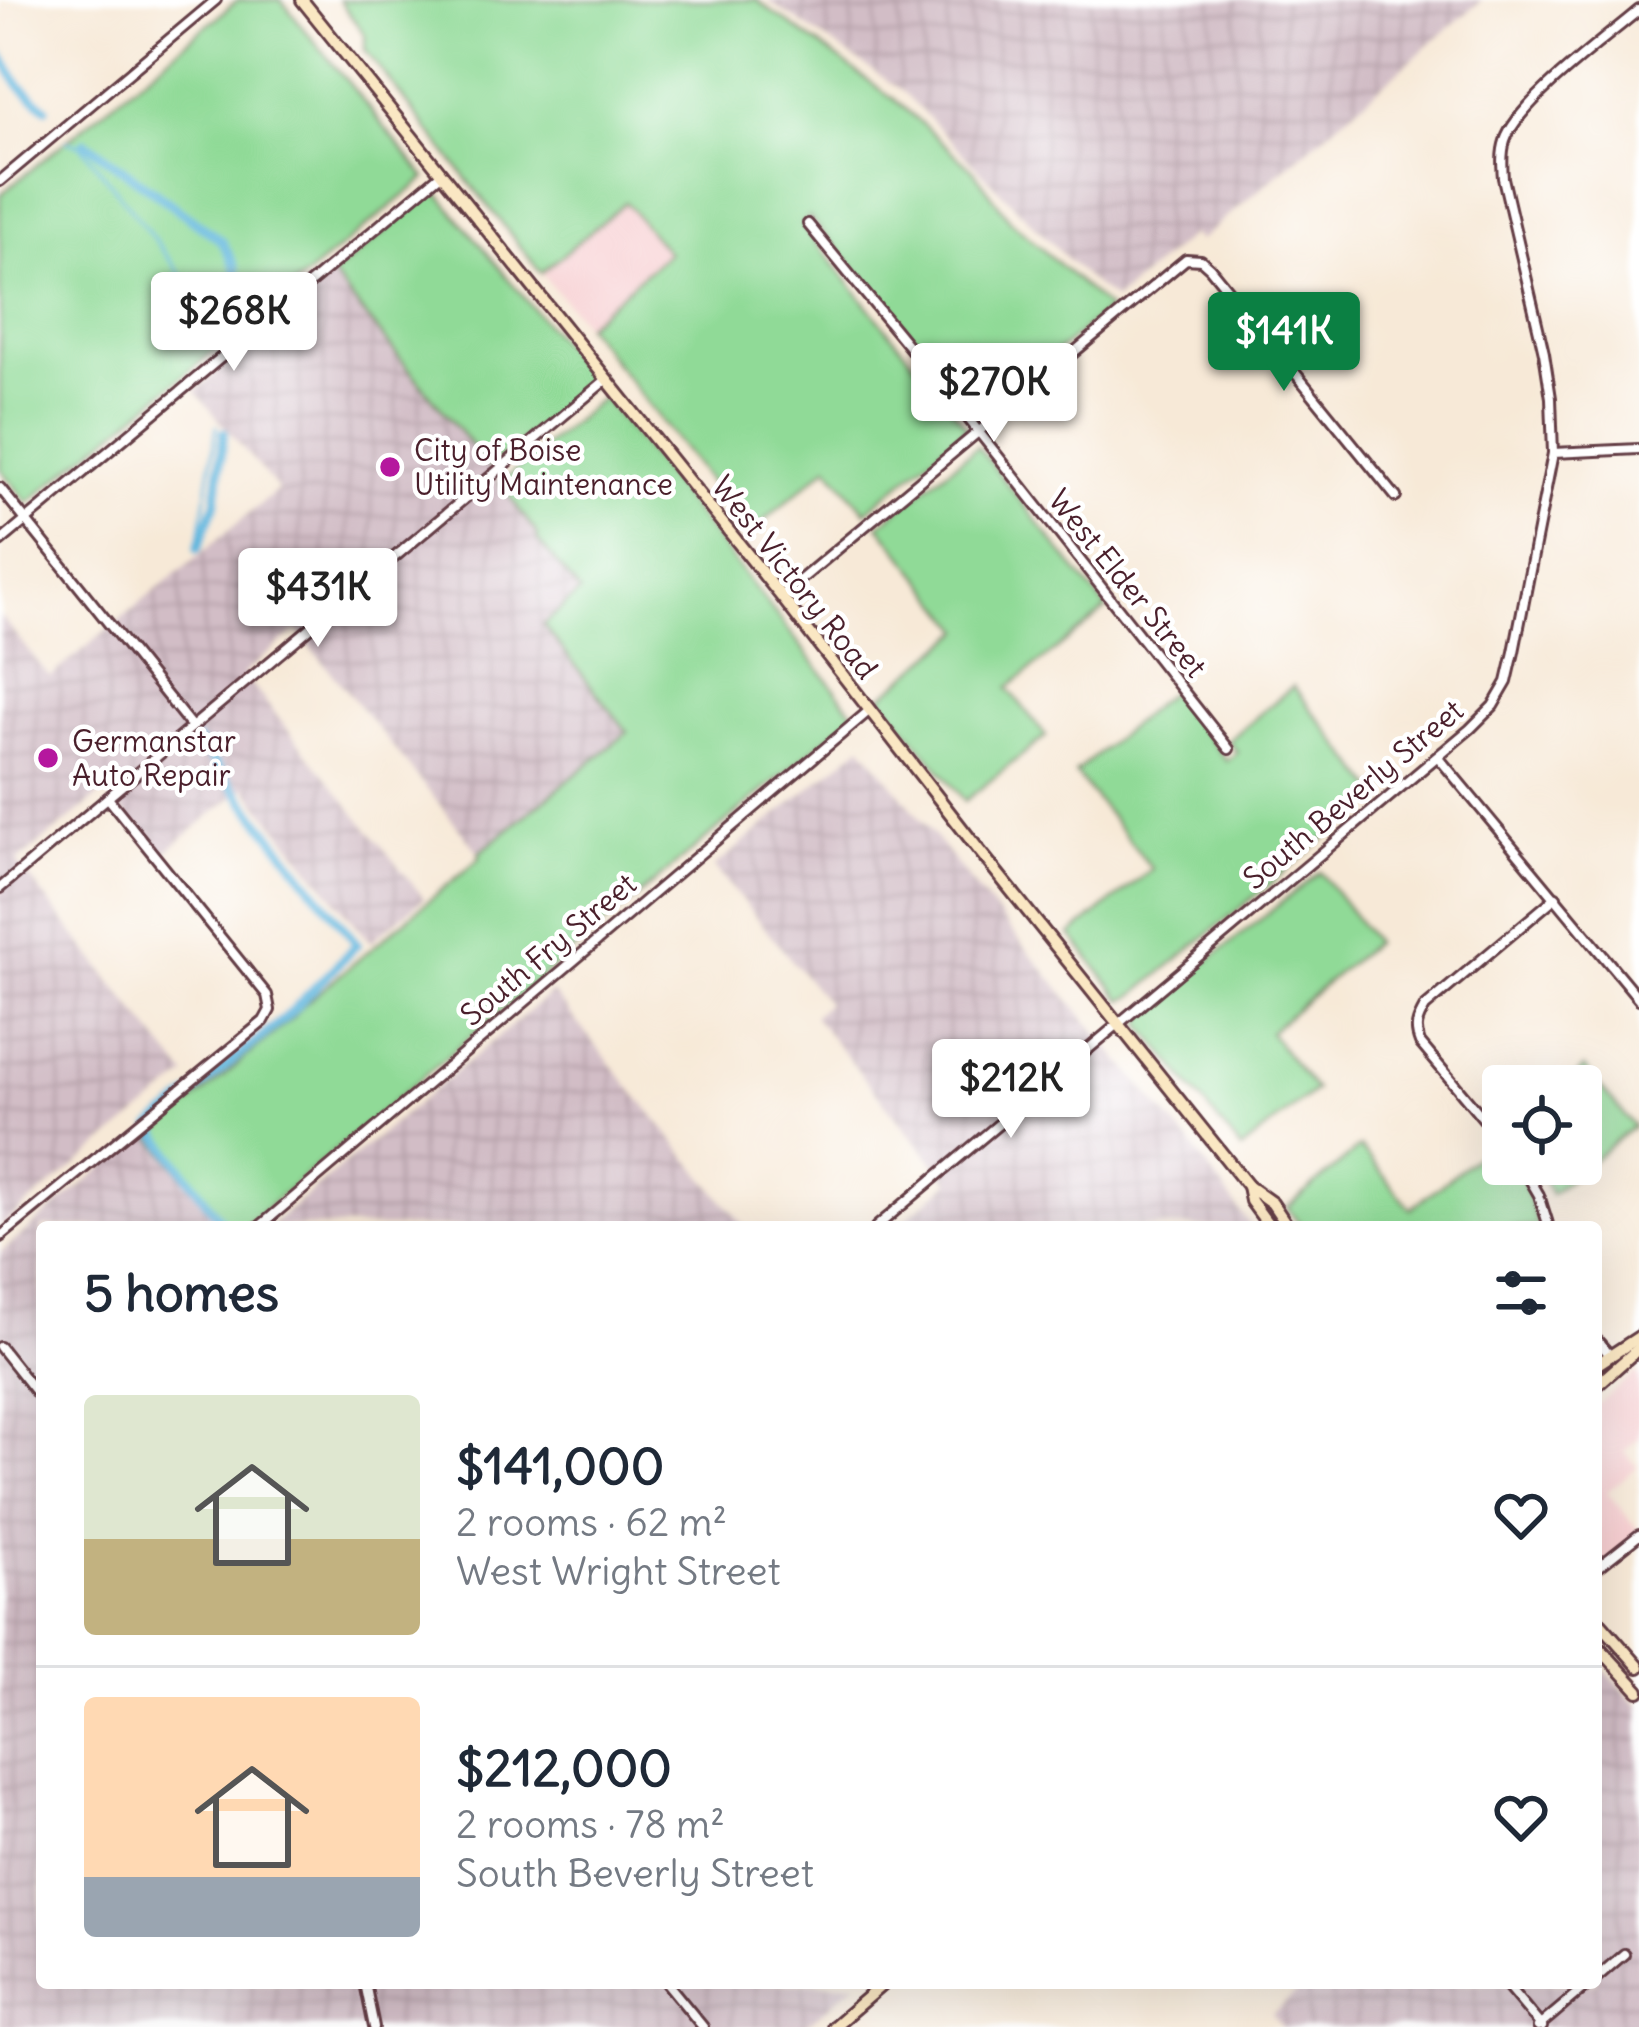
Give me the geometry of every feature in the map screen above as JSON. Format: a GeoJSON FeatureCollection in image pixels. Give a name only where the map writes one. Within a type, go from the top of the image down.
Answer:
{"type":"FeatureCollection","features":[{"type":"Feature","properties":{"kind":"main road","name":"West Victory Road"},"geometry":{"type":"LineString","coordinates":[[302,0],[1120,1024],[1248,1186],[1251,1201],[1273,1221]]}},
{"type":"Feature","properties":{"kind":"main road"},"geometry":{"type":"LineString","coordinates":[[1602,1360],[1639,1336]]}},
{"type":"Feature","properties":{"kind":"main road"},"geometry":{"type":"LineString","coordinates":[[1602,1381],[1639,1348]]}},
{"type":"Feature","properties":{"kind":"main road"},"geometry":{"type":"LineString","coordinates":[[1602,1378],[1609,1354]]}},
{"type":"Feature","properties":{"kind":"main road"},"geometry":{"type":"LineString","coordinates":[[1602,1625],[1639,1667]]}},
{"type":"Feature","properties":{"kind":"main road"},"geometry":{"type":"LineString","coordinates":[[1602,1651],[1639,1691]]}},
{"type":"Feature","properties":{"kind":"main road"},"geometry":{"type":"LineString","coordinates":[[833,2027],[877,1989]]}},
{"type":"Feature","properties":{"kind":"street"},"geometry":{"type":"LineString","coordinates":[[0,181],[216,0]]}},
{"type":"Feature","properties":{"kind":"street","name":"South Beverly Street"},"geometry":{"type":"LineString","coordinates":[[882,1221],[1438,758],[1493,706],[1507,682],[1553,453],[1544,353],[1503,178],[1505,141],[1525,108],[1639,10]]}},
{"type":"Feature","properties":{"kind":"street"},"geometry":{"type":"LineString","coordinates":[[0,542],[442,174]]}},
{"type":"Feature","properties":{"kind":"street","name":"West Elder Street"},"geometry":{"type":"LineString","coordinates":[[808,224],[1229,749]]}},
{"type":"Feature","properties":{"kind":"street"},"geometry":{"type":"LineString","coordinates":[[781,596],[1181,261],[1192,258],[1210,268],[1396,497]]}},
{"type":"Feature","properties":{"kind":"street"},"geometry":{"type":"LineString","coordinates":[[0,888],[607,380]]}},
{"type":"Feature","properties":{"kind":"street"},"geometry":{"type":"LineString","coordinates":[[1553,453],[1639,449]]}},
{"type":"Feature","properties":{"kind":"street"},"geometry":{"type":"LineString","coordinates":[[0,488],[192,728]]}},
{"type":"Feature","properties":{"kind":"street","name":"South Fry Street"},"geometry":{"type":"LineString","coordinates":[[266,1221],[870,710]]}},
{"type":"Feature","properties":{"kind":"street"},"geometry":{"type":"LineString","coordinates":[[1438,758],[1639,998]]}},
{"type":"Feature","properties":{"kind":"street"},"geometry":{"type":"LineString","coordinates":[[0,1237],[264,1021],[270,1010],[267,995],[107,798]]}},
{"type":"Feature","properties":{"kind":"street"},"geometry":{"type":"LineString","coordinates":[[1482,1117],[1420,1043],[1416,1021],[1425,1006],[1556,897]]}},
{"type":"Feature","properties":{"kind":"street"},"geometry":{"type":"LineString","coordinates":[[1533,1185],[1547,1221]]}},
{"type":"Feature","properties":{"kind":"street"},"geometry":{"type":"LineString","coordinates":[[1602,1346],[1609,1354]]}},
{"type":"Feature","properties":{"kind":"street"},"geometry":{"type":"LineString","coordinates":[[0,1347],[36,1392]]}},
{"type":"Feature","properties":{"kind":"street"},"geometry":{"type":"LineString","coordinates":[[1602,1564],[1639,1535]]}},
{"type":"Feature","properties":{"kind":"street"},"geometry":{"type":"LineString","coordinates":[[1602,1972],[1624,1954]]}},
{"type":"Feature","properties":{"kind":"street"},"geometry":{"type":"LineString","coordinates":[[365,1989],[374,2027]]}},
{"type":"Feature","properties":{"kind":"street"},"geometry":{"type":"LineString","coordinates":[[672,1989],[703,2027]]}},
{"type":"Feature","properties":{"kind":"street"},"geometry":{"type":"LineString","coordinates":[[1510,1989],[1540,2026],[1583,1989]]}},
{"type":"Feature","properties":{"kind":"shaded area"},"geometry":{"type":"Polygon","coordinates":[[[767,0],[1482,0],[1199,241],[1192,234],[1114,300],[1086,278],[901,90],[767,0]]]}},
{"type":"Feature","properties":{"kind":"shaded area"},"geometry":{"type":"Polygon","coordinates":[[[625,202],[669,254],[585,325],[541,273],[625,202]]]}},
{"type":"Feature","properties":{"kind":"shaded area"},"geometry":{"type":"Polygon","coordinates":[[[332,275],[489,467],[538,541],[580,592],[544,625],[629,732],[479,853],[297,630],[243,674],[424,898],[370,942],[245,787],[161,856],[105,791],[17,862],[187,1076],[0,1227],[0,616],[50,677],[278,490],[195,391],[332,275]]]}},
{"type":"Feature","properties":{"kind":"shaded area"},"geometry":{"type":"Polygon","coordinates":[[[862,745],[1194,1148],[1247,1221],[903,1221],[950,1182],[813,1016],[827,1003],[714,867],[862,745]]]}},
{"type":"Feature","properties":{"kind":"shaded area"},"geometry":{"type":"Polygon","coordinates":[[[552,992],[740,1221],[276,1221],[552,992]]]}},
{"type":"Feature","properties":{"kind":"shaded area"},"geometry":{"type":"Polygon","coordinates":[[[148,1131],[220,1221],[39,1221],[148,1131]]]}},
{"type":"Feature","properties":{"kind":"shaded area"},"geometry":{"type":"Polygon","coordinates":[[[36,1223],[36,1989],[849,1989],[804,2027],[0,2027],[0,1253],[36,1223]]]}},
{"type":"Feature","properties":{"kind":"shaded area"},"geometry":{"type":"Polygon","coordinates":[[[1636,1373],[1639,1377],[1639,1438],[1624,1451],[1637,1467],[1607,1492],[1639,1531],[1639,1539],[1602,1570],[1602,1401],[1636,1373]]]}},
{"type":"Feature","properties":{"kind":"shaded area"},"geometry":{"type":"Polygon","coordinates":[[[1602,1667],[1639,1707],[1639,2027],[1282,2027],[1272,2014],[1301,1989],[1602,1989],[1602,1667]]]}},
{"type":"Feature","properties":{"kind":"green space"},"geometry":{"type":"Polygon","coordinates":[[[238,0],[281,0],[426,178],[28,503],[0,469],[0,195],[238,0]]]}},
{"type":"Feature","properties":{"kind":"green space"},"geometry":{"type":"Polygon","coordinates":[[[339,0],[756,0],[894,99],[974,171],[1010,220],[1108,309],[978,417],[809,217],[802,225],[967,427],[866,512],[828,466],[750,533],[585,325],[668,253],[625,202],[541,273],[365,50],[365,35],[339,0]]]}},
{"type":"Feature","properties":{"kind":"green space"},"geometry":{"type":"Polygon","coordinates":[[[436,190],[593,382],[489,467],[332,275],[436,190]]]}},
{"type":"Feature","properties":{"kind":"green space"},"geometry":{"type":"Polygon","coordinates":[[[603,397],[855,714],[251,1221],[220,1221],[152,1137],[480,858],[479,853],[628,732],[543,625],[580,592],[538,541],[500,483],[603,397]]]}},
{"type":"Feature","properties":{"kind":"green space"},"geometry":{"type":"Polygon","coordinates":[[[977,446],[1107,609],[1008,688],[1046,736],[965,801],[881,697],[963,630],[879,525],[977,446]]]}},
{"type":"Feature","properties":{"kind":"green space"},"geometry":{"type":"Polygon","coordinates":[[[1293,686],[1379,794],[1132,997],[1122,1000],[1071,935],[1152,869],[1075,773],[1172,690],[1227,761],[1237,752],[1228,741],[1293,686]]]}},
{"type":"Feature","properties":{"kind":"green space"},"geometry":{"type":"Polygon","coordinates":[[[1320,872],[1374,942],[1269,1032],[1315,1090],[1241,1150],[1143,1027],[1143,1018],[1149,1008],[1320,872]]]}},
{"type":"Feature","properties":{"kind":"green space"},"geometry":{"type":"Polygon","coordinates":[[[1602,1089],[1634,1126],[1602,1152],[1602,1089]]]}},
{"type":"Feature","properties":{"kind":"green space"},"geometry":{"type":"Polygon","coordinates":[[[1360,1147],[1411,1209],[1482,1151],[1482,1185],[1525,1185],[1536,1221],[1297,1221],[1287,1208],[1360,1147]]]}},
{"type":"Feature","properties":{"kind":"waterway"},"geometry":{"type":"LineString","coordinates":[[0,54],[20,86],[46,108]]}},
{"type":"Feature","properties":{"kind":"waterway"},"geometry":{"type":"LineString","coordinates":[[66,141],[81,145],[224,330],[224,338]]}},
{"type":"Feature","properties":{"kind":"waterway"},"geometry":{"type":"LineString","coordinates":[[85,142],[222,241],[236,269],[233,327]]}},
{"type":"Feature","properties":{"kind":"waterway"},"geometry":{"type":"LineString","coordinates":[[198,548],[217,426]]}},
{"type":"Feature","properties":{"kind":"waterway"},"geometry":{"type":"LineString","coordinates":[[198,548],[216,502],[224,432]]}},
{"type":"Feature","properties":{"kind":"waterway"},"geometry":{"type":"LineString","coordinates":[[197,741],[357,944],[286,1017],[152,1127],[221,1221]]}},
{"type":"Feature","properties":{"kind":"place","name":"City of Boise Utility Maintenance"},"geometry":{"type":"Point","coordinates":[390,467]}},
{"type":"Feature","properties":{"kind":"place","name":"Germanstar Auto Repair"},"geometry":{"type":"Point","coordinates":[48,758]}}]}
